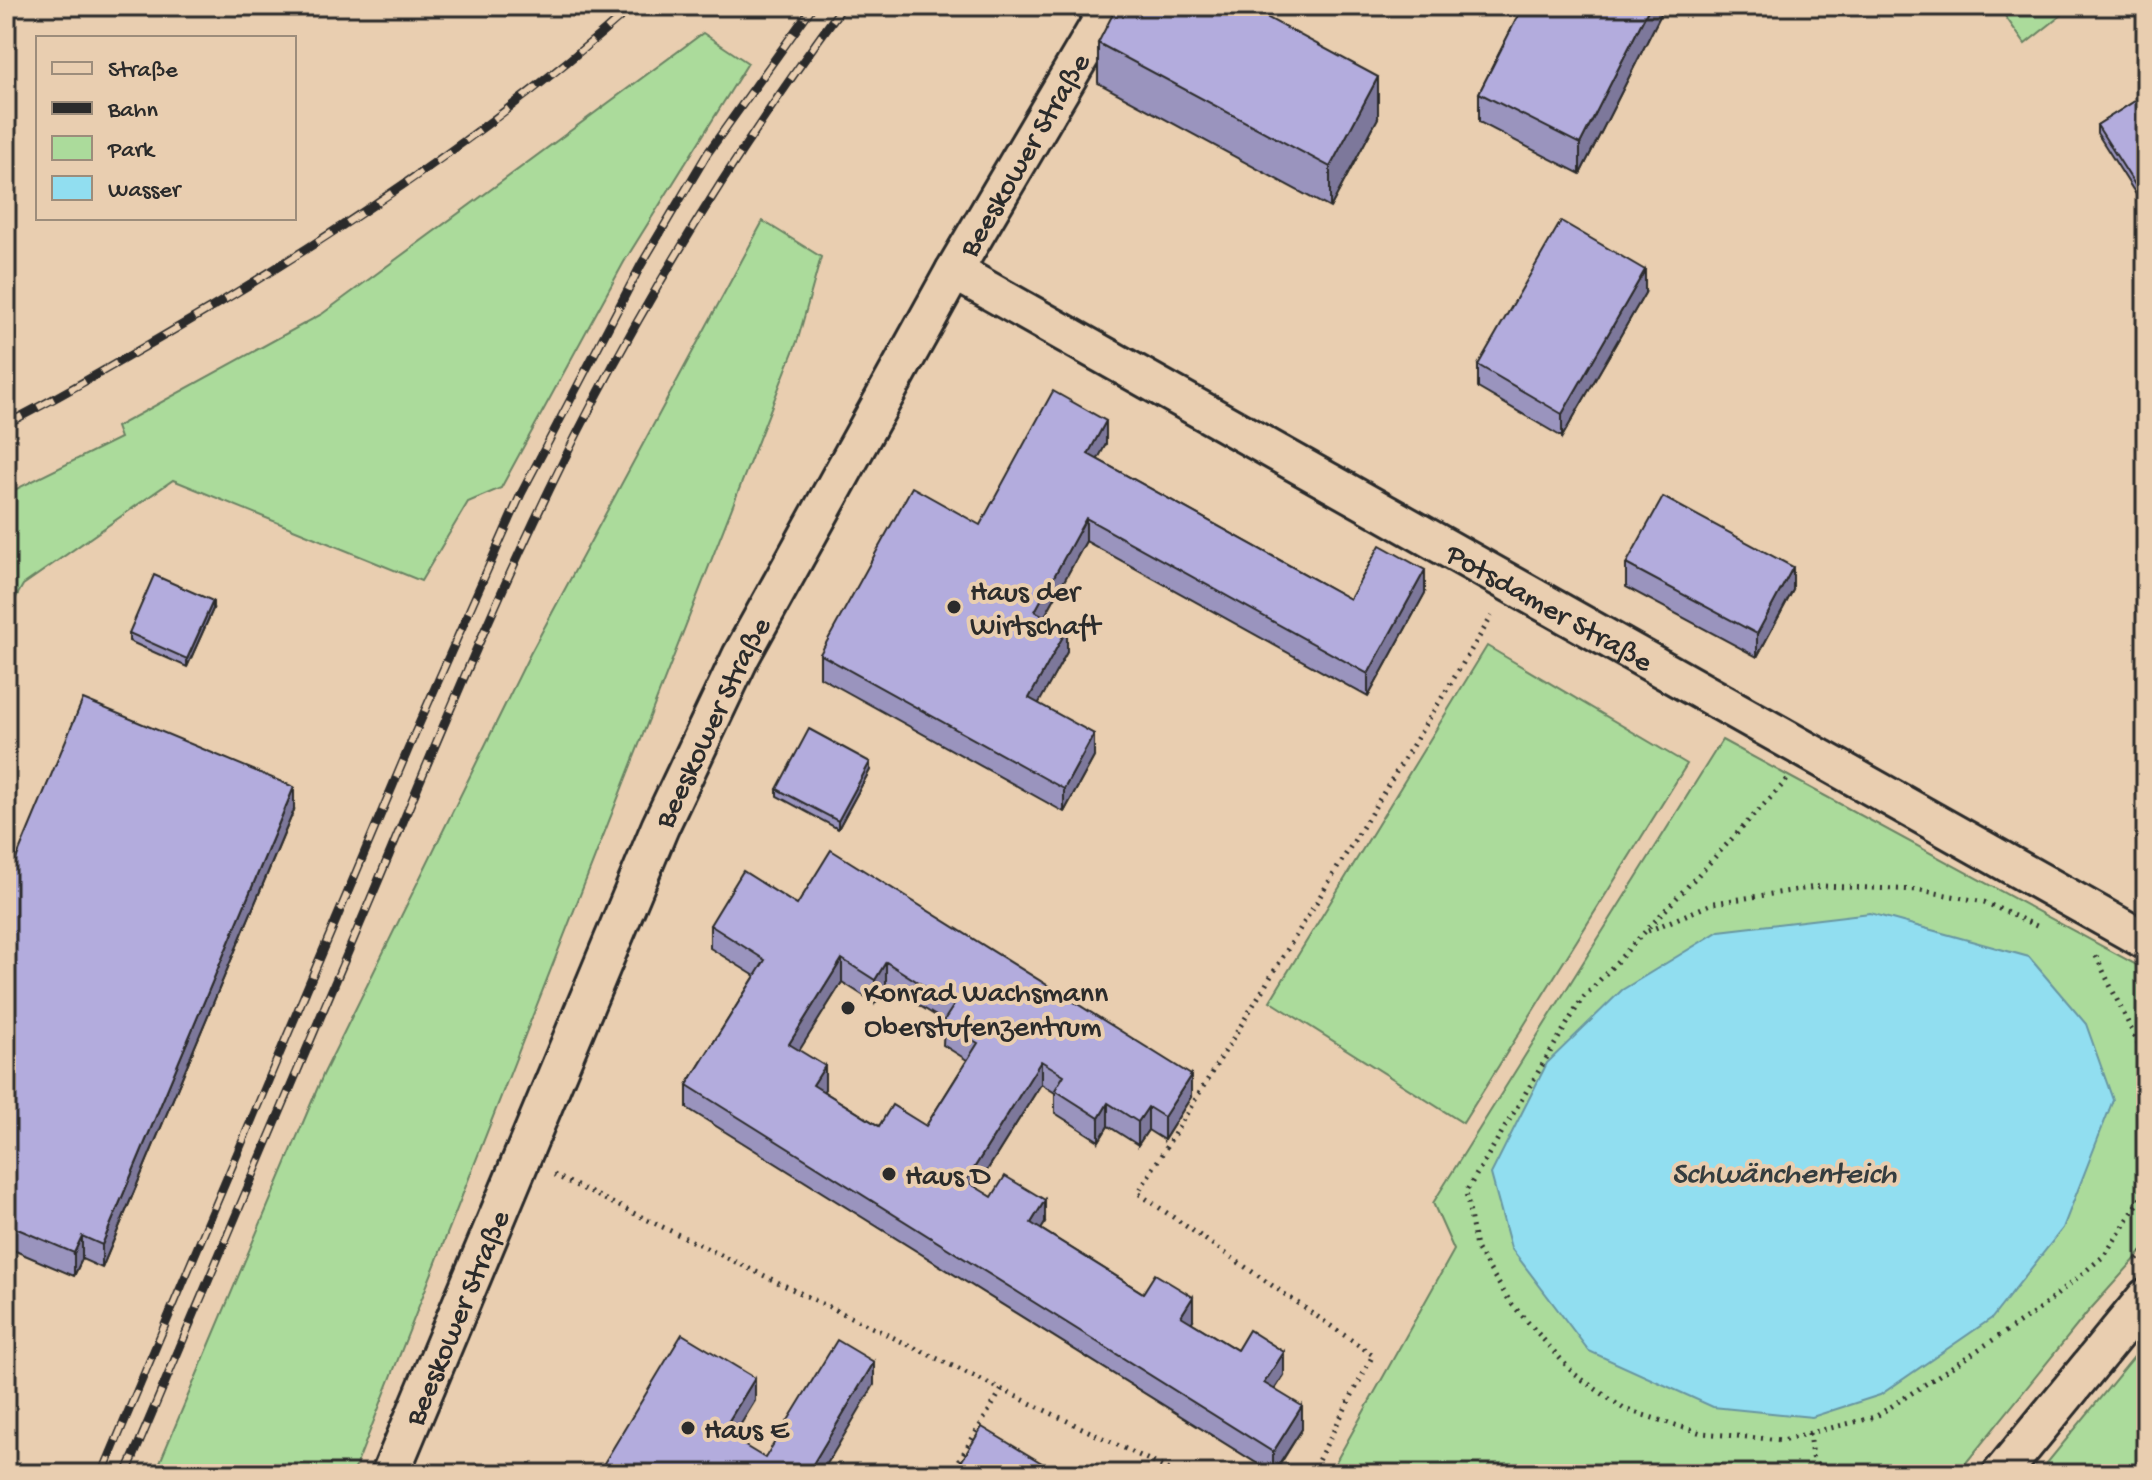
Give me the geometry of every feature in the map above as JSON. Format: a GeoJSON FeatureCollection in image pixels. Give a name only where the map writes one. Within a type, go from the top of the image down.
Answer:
{"type":"FeatureCollection","features":[{"type":"Feature","properties":{"kind":"street","name":"Beeskower Straße"},"geometry":{"type":"LineString","coordinates":[[390,1474],[660,827],[741,656],[954,271],[1110,6]]}},
{"type":"Feature","properties":{"kind":"street","name":"Potsdamer Straße"},"geometry":{"type":"LineString","coordinates":[[954,271],[2146,941]]}},
{"type":"Feature","properties":{"kind":"street"},"geometry":{"type":"LineString","coordinates":[[2001,1474],[2146,1297]]}},
{"type":"Feature","properties":{"kind":"path"},"geometry":{"type":"LineString","coordinates":[[1311,1474],[1373,1355],[1138,1193],[1512,584]]}},
{"type":"Feature","properties":{"kind":"path"},"geometry":{"type":"LineString","coordinates":[[1811,752],[1582,999],[1466,1192],[1476,1248],[1511,1303],[1573,1373],[1624,1409],[1701,1433],[1782,1440],[1875,1417],[2036,1312],[2105,1255],[2140,1200],[2146,1184]]}},
{"type":"Feature","properties":{"kind":"path"},"geometry":{"type":"LineString","coordinates":[[1645,933],[1714,903],[1822,886],[1920,890],[1984,902],[2047,930]]}},
{"type":"Feature","properties":{"kind":"path"},"geometry":{"type":"LineString","coordinates":[[2068,897],[2146,1060]]}},
{"type":"Feature","properties":{"kind":"path"},"geometry":{"type":"LineString","coordinates":[[2085,951],[2098,959]]}},
{"type":"Feature","properties":{"kind":"path"},"geometry":{"type":"LineString","coordinates":[[520,1159],[1178,1474]]}},
{"type":"Feature","properties":{"kind":"path"},"geometry":{"type":"LineString","coordinates":[[951,1474],[1002,1389]]}},
{"type":"Feature","properties":{"kind":"path"},"geometry":{"type":"LineString","coordinates":[[1809,1433],[1812,1457],[1827,1474]]}},
{"type":"Feature","properties":{"kind":"green space"},"geometry":{"type":"Polygon","coordinates":[[[1998,6],[2073,6],[2025,44],[1998,6]]]}},
{"type":"Feature","properties":{"kind":"green space"},"geometry":{"type":"Polygon","coordinates":[[[703,33],[748,63],[624,262],[501,488],[468,502],[421,581],[173,480],[23,585],[6,615],[6,494],[120,438],[116,427],[322,314],[703,33]]]}},
{"type":"Feature","properties":{"kind":"green space"},"geometry":{"type":"Polygon","coordinates":[[[763,221],[821,257],[798,339],[353,1474],[155,1474],[323,1075],[530,654],[763,221]]]}},
{"type":"Feature","properties":{"kind":"green space"},"geometry":{"type":"Polygon","coordinates":[[[1487,646],[1687,764],[1463,1123],[1270,1001],[1487,646]]]}},
{"type":"Feature","properties":{"kind":"green space"},"geometry":{"type":"Polygon","coordinates":[[[1722,740],[2146,970],[2146,1247],[2087,1313],[1957,1474],[1329,1474],[1454,1250],[1433,1203],[1722,740]]]}},
{"type":"Feature","properties":{"kind":"green space"},"geometry":{"type":"Polygon","coordinates":[[[2146,1342],[2146,1474],[2038,1474],[2146,1342]]]}},
{"type":"Feature","properties":{"kind":"water","name":"Schwänchenteich"},"geometry":{"type":"Polygon","coordinates":[[[1870,913],[2029,957],[2086,1024],[2113,1100],[2063,1228],[1992,1318],[1880,1395],[1812,1417],[1713,1407],[1589,1351],[1511,1248],[1491,1174],[1547,1063],[1622,990],[1719,931],[1870,913]]]}},
{"type":"Feature","properties":{"kind":"building"},"geometry":{"type":"Polygon","coordinates":[[[1117,6],[1246,6],[1378,77],[1330,167],[1098,43],[1117,6]]]}},
{"type":"Feature","properties":{"kind":"building"},"geometry":{"type":"Polygon","coordinates":[[[1523,6],[1650,6],[1580,144],[1479,93],[1523,6]]]}},
{"type":"Feature","properties":{"kind":"building"},"geometry":{"type":"Polygon","coordinates":[[[2146,94],[2146,202],[2097,125],[2146,94]]]}},
{"type":"Feature","properties":{"kind":"building"},"geometry":{"type":"Polygon","coordinates":[[[1561,221],[1645,270],[1562,414],[1478,365],[1561,221]]]}},
{"type":"Feature","properties":{"kind":"building","name":"Haus der Wirtschaft"},"geometry":{"type":"Polygon","coordinates":[[[1053,391],[1106,421],[1088,454],[1350,599],[1380,545],[1425,570],[1368,674],[1086,518],[1035,611],[1067,629],[1029,698],[1094,734],[1064,789],[820,654],[912,487],[980,525],[1053,391]]]}},
{"type":"Feature","properties":{"kind":"building"},"geometry":{"type":"Polygon","coordinates":[[[1663,497],[1793,567],[1757,634],[1626,564],[1663,497]]]}},
{"type":"Feature","properties":{"kind":"building"},"geometry":{"type":"Polygon","coordinates":[[[154,575],[213,601],[187,659],[129,633],[154,575]]]}},
{"type":"Feature","properties":{"kind":"building"},"geometry":{"type":"Polygon","coordinates":[[[83,699],[294,787],[102,1245],[82,1236],[74,1253],[6,1224],[6,883],[83,699]]]}},
{"type":"Feature","properties":{"kind":"building"},"geometry":{"type":"Polygon","coordinates":[[[809,729],[870,762],[838,821],[777,789],[809,729]]]}},
{"type":"Feature","properties":{"kind":"building","name":"Haus D"},"geometry":{"type":"Polygon","coordinates":[[[831,850],[1191,1075],[1164,1117],[1148,1107],[1138,1122],[1108,1103],[1099,1118],[1055,1090],[1064,1075],[1041,1061],[966,1181],[992,1197],[1005,1176],[1045,1200],[1031,1223],[1143,1293],[1155,1274],[1193,1297],[1181,1316],[1237,1350],[1249,1330],[1284,1352],[1264,1383],[1302,1406],[1273,1452],[687,1085],[765,960],[710,925],[743,871],[797,905],[831,850]],[[842,959],[789,1044],[825,1066],[813,1085],[879,1126],[892,1105],[926,1126],[978,1043],[943,1022],[954,1005],[886,962],[875,980],[842,959]]]}},
{"type":"Feature","properties":{"kind":"building"},"geometry":{"type":"Polygon","coordinates":[[[682,1334],[755,1378],[722,1432],[765,1458],[837,1340],[874,1362],[807,1474],[599,1474],[682,1334]]]}},
{"type":"Feature","properties":{"kind":"building"},"geometry":{"type":"Polygon","coordinates":[[[982,1427],[1060,1474],[954,1474],[982,1427]]]}},
{"type":"Feature","properties":{"kind":"railway"},"geometry":{"type":"LineString","coordinates":[[6,424],[165,335],[348,222],[523,97],[633,6]]}},
{"type":"Feature","properties":{"kind":"railway"},"geometry":{"type":"LineString","coordinates":[[102,1474],[415,733],[521,494],[641,265],[707,154],[813,6]]}},
{"type":"Feature","properties":{"kind":"railway"},"geometry":{"type":"LineString","coordinates":[[126,1474],[477,648],[562,463],[621,351],[680,250],[742,150],[843,6]]}},
{"type":"Feature","properties":{"kind":"place","name":"Haus der Wirtschaft"},"geometry":{"type":"Point","coordinates":[954,607]}},
{"type":"Feature","properties":{"kind":"place","name":"Konrad Wachsmann Oberstufenzentrum"},"geometry":{"type":"Point","coordinates":[848,1008]}},
{"type":"Feature","properties":{"kind":"place","name":"Haus D"},"geometry":{"type":"Point","coordinates":[889,1174]}},
{"type":"Feature","properties":{"kind":"place","name":"Haus E"},"geometry":{"type":"Point","coordinates":[688,1428]}}]}
